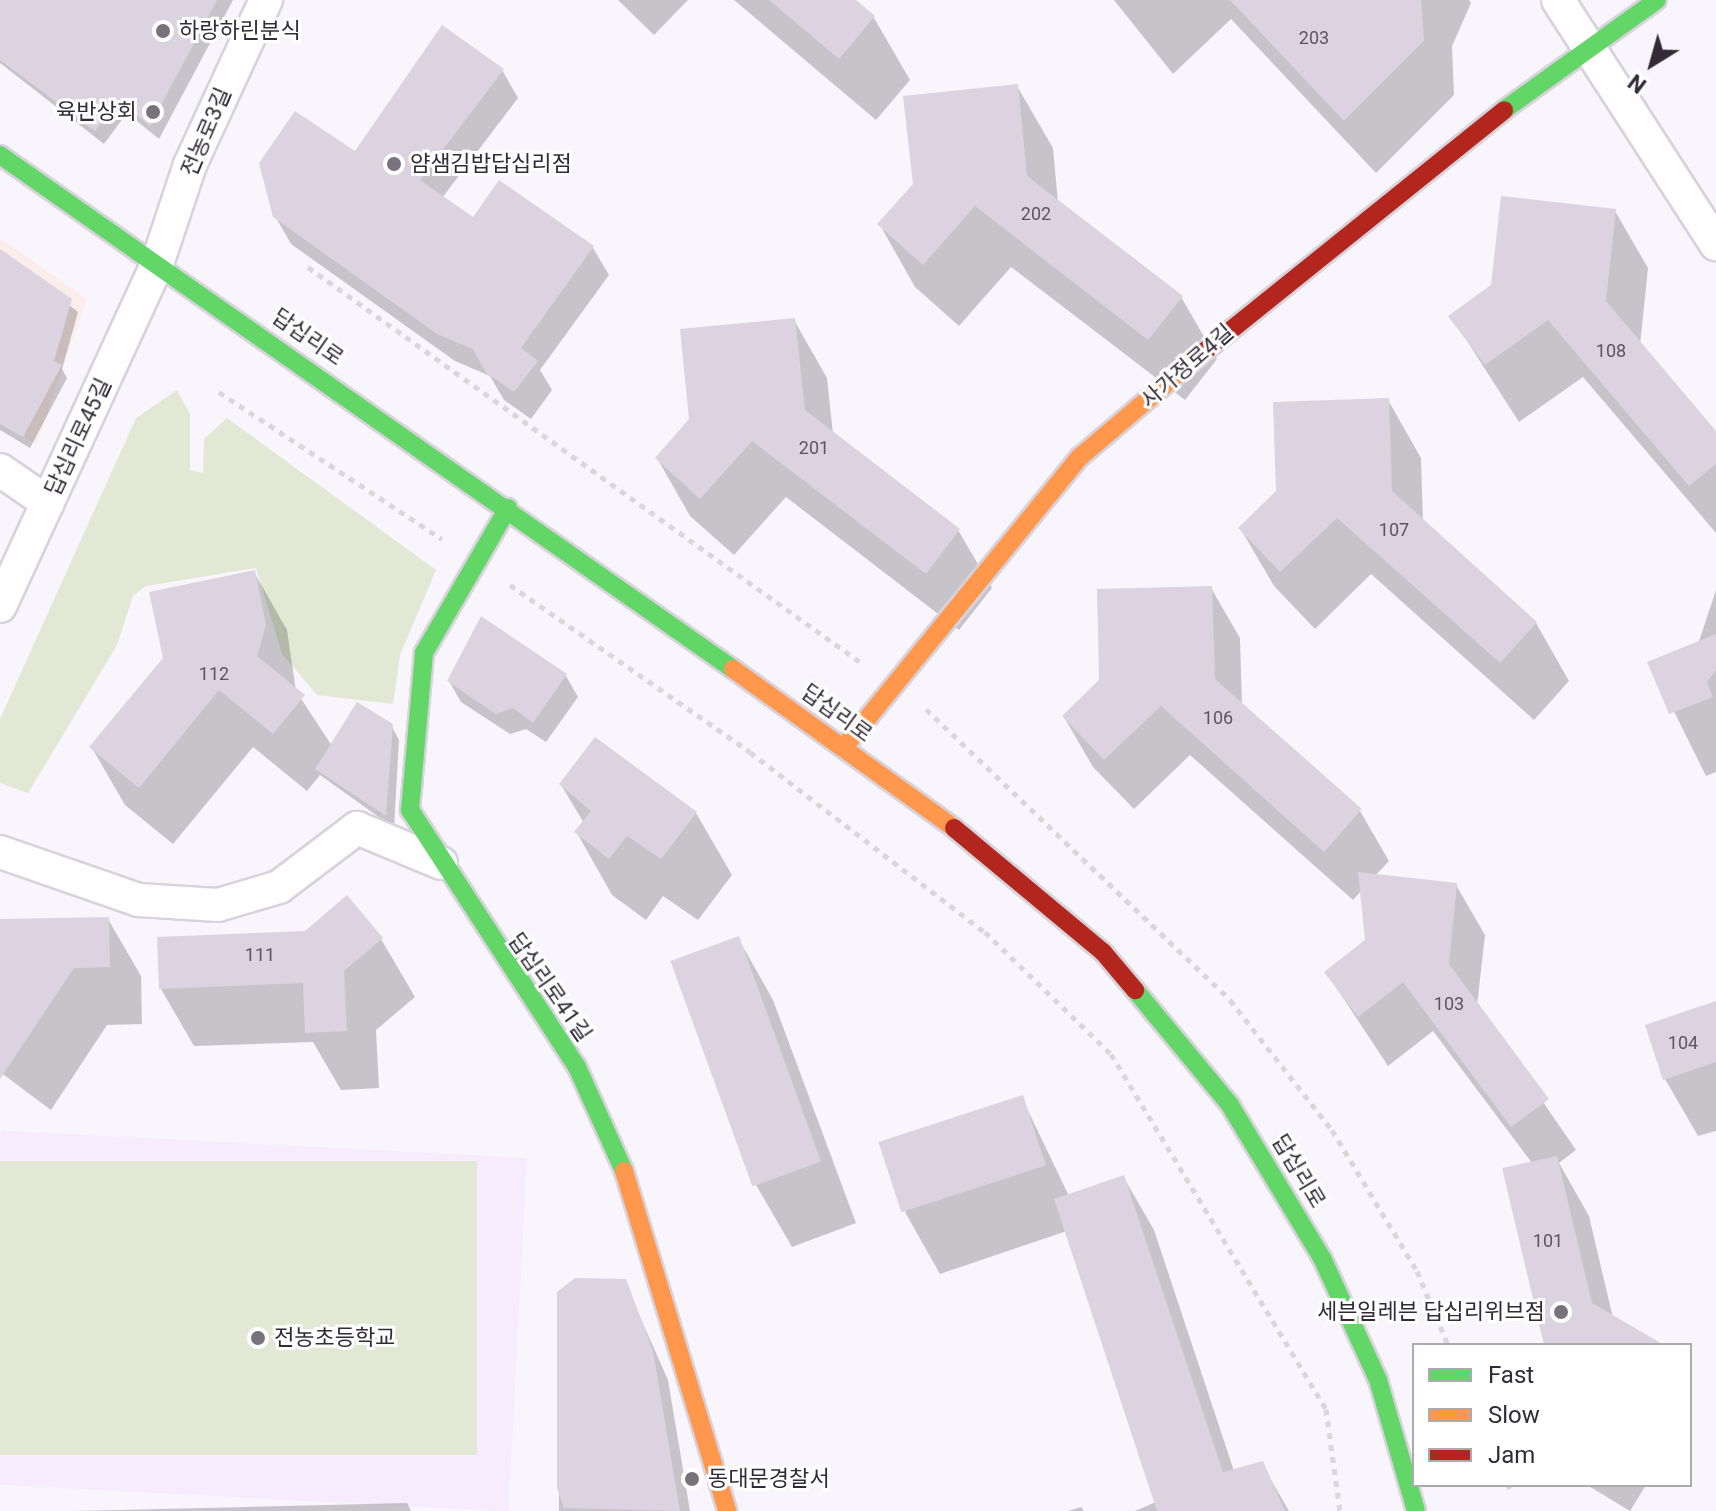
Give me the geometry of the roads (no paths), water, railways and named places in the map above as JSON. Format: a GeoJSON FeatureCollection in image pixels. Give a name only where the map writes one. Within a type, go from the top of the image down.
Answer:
{"type":"FeatureCollection","features":[{"type":"Feature","properties":{"kind":"street","name":"전농로3길"},"geometry":{"type":"LineString","coordinates":[[156,267],[190,165],[266,0]]}},
{"type":"Feature","properties":{"kind":"street"},"geometry":{"type":"LineString","coordinates":[[1558,0],[1716,244]]}},
{"type":"Feature","properties":{"kind":"street","name":"사가정로4길"},"geometry":{"type":"LineString","coordinates":[[844,747],[1080,457],[1293,275],[1587,44],[1657,0]]}},
{"type":"Feature","properties":{"kind":"street","name":"답십리로"},"geometry":{"type":"LineString","coordinates":[[0,155],[156,267],[508,508],[844,747],[997,860],[1103,952],[1230,1105],[1350,1312],[1416,1511]]}},
{"type":"Feature","properties":{"kind":"street","name":"답십리로45길"},"geometry":{"type":"LineString","coordinates":[[0,606],[156,267]]}},
{"type":"Feature","properties":{"kind":"street"},"geometry":{"type":"LineString","coordinates":[[0,470],[48,503]]}},
{"type":"Feature","properties":{"kind":"street","name":"답십리로41길"},"geometry":{"type":"LineString","coordinates":[[508,508],[474,560],[424,653],[410,810],[441,863],[577,1067],[633,1191],[727,1511]]}},
{"type":"Feature","properties":{"kind":"street"},"geometry":{"type":"LineString","coordinates":[[0,852],[139,900],[218,905],[279,887],[357,828],[441,863]]}},
{"type":"Feature","properties":{"kind":"place","name":"하랑하린분식"},"geometry":{"type":"Point","coordinates":[163,31]}},
{"type":"Feature","properties":{"kind":"place","name":"육반상회"},"geometry":{"type":"Point","coordinates":[153,112]}},
{"type":"Feature","properties":{"kind":"place","name":"얌샘김밥답십리점"},"geometry":{"type":"Point","coordinates":[394,164]}},
{"type":"Feature","properties":{"kind":"place","name":"세븐일레븐 답십리위브점"},"geometry":{"type":"Point","coordinates":[1561,1312]}},
{"type":"Feature","properties":{"kind":"place","name":"전농초등학교"},"geometry":{"type":"Point","coordinates":[258,1338]}},
{"type":"Feature","properties":{"kind":"place","name":"동대문경찰서"},"geometry":{"type":"Point","coordinates":[692,1479]}}]}
